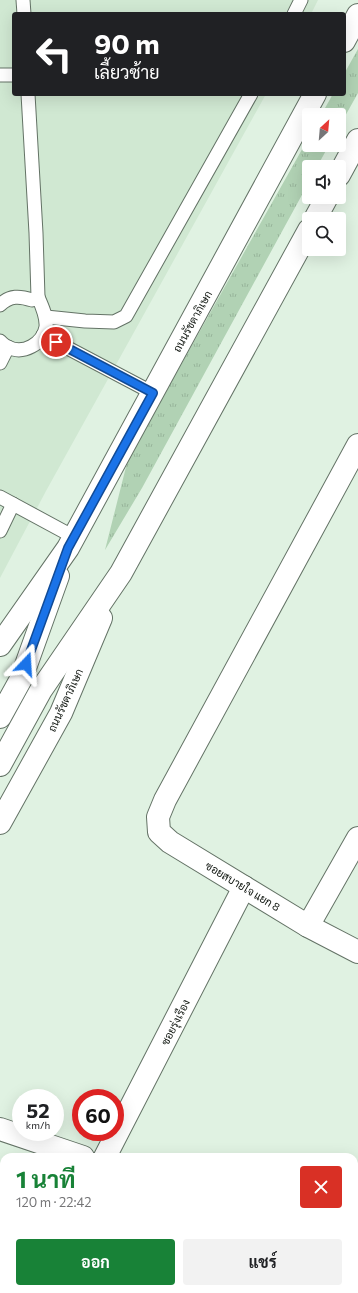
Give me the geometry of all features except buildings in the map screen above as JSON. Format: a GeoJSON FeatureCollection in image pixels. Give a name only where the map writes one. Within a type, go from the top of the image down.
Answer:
{"type":"FeatureCollection","features":[{"type":"Feature","properties":{"kind":"main road"},"geometry":{"type":"LineString","coordinates":[[346,37],[358,15]]}},
{"type":"Feature","properties":{"kind":"main road","name":"ถนนรัชดาภิเษก"},"geometry":{"type":"LineString","coordinates":[[0,645],[71,542],[314,96]]}},
{"type":"Feature","properties":{"kind":"main road"},"geometry":{"type":"LineString","coordinates":[[346,162],[358,140]]}},
{"type":"Feature","properties":{"kind":"main road","name":"ถนนรัชดาภิเษก"},"geometry":{"type":"LineString","coordinates":[[0,765],[41,690],[120,573],[302,243]]}},
{"type":"Feature","properties":{"kind":"main road","name":"ซอยสบายใจ แยก 8"},"geometry":{"type":"LineString","coordinates":[[358,446],[164,800],[158,817],[159,832],[170,842],[308,926],[358,952]]}},
{"type":"Feature","properties":{"kind":"main road","name":"ถนนรัชดาภิเษก"},"geometry":{"type":"LineString","coordinates":[[0,717],[21,679],[71,542]]}},
{"type":"Feature","properties":{"kind":"main road","name":"ถนนรัชดาภิเษก"},"geometry":{"type":"LineString","coordinates":[[0,823],[61,713],[120,573]]}},
{"type":"Feature","properties":{"kind":"main road"},"geometry":{"type":"LineString","coordinates":[[308,926],[358,838]]}},
{"type":"Feature","properties":{"kind":"main road","name":"ซอยรุ่งเรือง"},"geometry":{"type":"LineString","coordinates":[[107,1153],[244,887]]}},
{"type":"Feature","properties":{"kind":"main road"},"geometry":{"type":"LineString","coordinates":[[0,1129],[71,1153]]}},
{"type":"Feature","properties":{"kind":"lane"},"geometry":{"type":"LineString","coordinates":[[23,0],[24,12]]}},
{"type":"Feature","properties":{"kind":"lane"},"geometry":{"type":"LineString","coordinates":[[295,12],[301,0]]}},
{"type":"Feature","properties":{"kind":"lane"},"geometry":{"type":"LineString","coordinates":[[0,75],[12,76]]}},
{"type":"Feature","properties":{"kind":"lane"},"geometry":{"type":"LineString","coordinates":[[0,363],[4,344],[20,349],[32,346],[39,342],[44,335],[46,326],[46,317],[38,297],[28,96]]}},
{"type":"Feature","properties":{"kind":"lane"},"geometry":{"type":"LineString","coordinates":[[46,317],[114,322],[126,316],[250,96]]}},
{"type":"Feature","properties":{"kind":"lane"},"geometry":{"type":"LineString","coordinates":[[0,305],[11,298],[22,296],[32,300],[38,297]]}},
{"type":"Feature","properties":{"kind":"lane"},"geometry":{"type":"LineString","coordinates":[[44,335],[153,393]]}},
{"type":"Feature","properties":{"kind":"lane"},"geometry":{"type":"LineString","coordinates":[[0,497],[71,542]]}},
{"type":"Feature","properties":{"kind":"lane"},"geometry":{"type":"LineString","coordinates":[[0,531],[13,504]]}},
{"type":"Feature","properties":{"kind":"shaded area"},"geometry":{"type":"Polygon","coordinates":[[[0,0],[318,0],[312,12],[12,12],[12,96],[265,96],[46,491],[0,578],[0,0]]]}},
{"type":"Feature","properties":{"kind":"green space"},"geometry":{"type":"Polygon","coordinates":[[[358,49],[358,93],[346,114],[346,108],[325,108],[332,96],[346,96],[346,70],[358,49]]]}},
{"type":"Feature","properties":{"kind":"green space"},"geometry":{"type":"Polygon","coordinates":[[[302,149],[302,152],[325,152],[321,160],[302,160],[302,195],[142,488],[105,550],[128,459],[302,149]]]}},
{"type":"Feature","properties":{"kind":"route"},"geometry":{"type":"LineString","coordinates":[[26,664],[68,548],[153,393],[56,342]]}}]}
